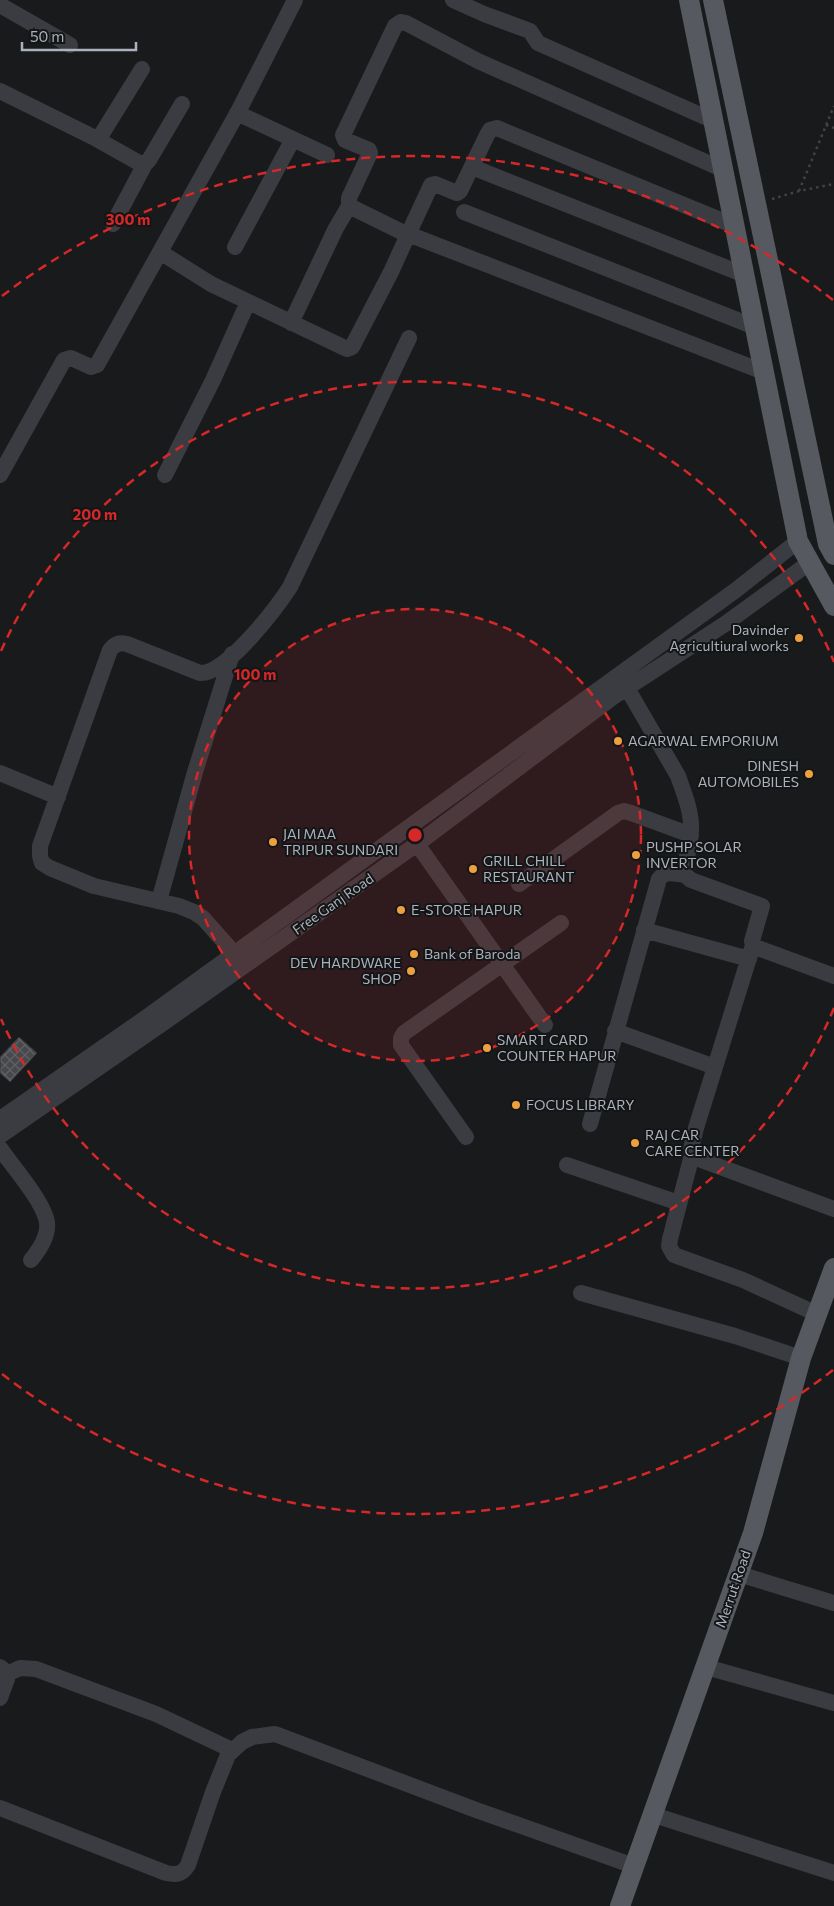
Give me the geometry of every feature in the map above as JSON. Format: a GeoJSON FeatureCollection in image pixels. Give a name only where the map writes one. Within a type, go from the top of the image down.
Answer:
{"type":"FeatureCollection","features":[{"type":"Feature","properties":{"kind":"main road"},"geometry":{"type":"LineString","coordinates":[[689,0],[798,541],[834,606]]}},
{"type":"Feature","properties":{"kind":"main road"},"geometry":{"type":"LineString","coordinates":[[713,0],[755,204],[828,518],[832,546],[810,563]]}},
{"type":"Feature","properties":{"kind":"main road"},"geometry":{"type":"LineString","coordinates":[[798,541],[828,518]]}},
{"type":"Feature","properties":{"kind":"main road","name":"Merrut Road"},"geometry":{"type":"LineString","coordinates":[[620,1906],[753,1533],[801,1358],[817,1314],[830,1290],[834,1268]]}},
{"type":"Feature","properties":{"kind":"street"},"geometry":{"type":"LineString","coordinates":[[0,475],[64,360],[71,358],[91,367],[97,365],[237,113],[295,0]]}},
{"type":"Feature","properties":{"kind":"street"},"geometry":{"type":"LineString","coordinates":[[453,0],[530,31],[538,42],[714,121]]}},
{"type":"Feature","properties":{"kind":"street"},"geometry":{"type":"LineString","coordinates":[[0,5],[70,45]]}},
{"type":"Feature","properties":{"kind":"street"},"geometry":{"type":"LineString","coordinates":[[291,322],[348,206],[349,198],[370,153],[369,150],[345,140],[343,135],[395,26],[401,22],[478,61],[724,170]]}},
{"type":"Feature","properties":{"kind":"street"},"geometry":{"type":"LineString","coordinates":[[98,140],[142,69]]}},
{"type":"Feature","properties":{"kind":"street"},"geometry":{"type":"LineString","coordinates":[[0,91],[98,140],[140,164],[145,164]]}},
{"type":"Feature","properties":{"kind":"street"},"geometry":{"type":"LineString","coordinates":[[113,224],[145,164],[154,154],[182,104]]}},
{"type":"Feature","properties":{"kind":"street"},"geometry":{"type":"LineString","coordinates":[[237,113],[327,155]]}},
{"type":"Feature","properties":{"kind":"street"},"geometry":{"type":"LineString","coordinates":[[160,252],[210,284],[318,336],[350,349],[356,341],[391,272],[431,186],[435,184],[457,193],[460,191],[487,134],[490,130],[497,128],[735,226]]}},
{"type":"Feature","properties":{"kind":"street"},"geometry":{"type":"LineString","coordinates":[[236,247],[293,139]]}},
{"type":"Feature","properties":{"kind":"street"},"geometry":{"type":"LineString","coordinates":[[472,167],[745,275]]}},
{"type":"Feature","properties":{"kind":"street"},"geometry":{"type":"LineString","coordinates":[[348,206],[407,236],[764,372]]}},
{"type":"Feature","properties":{"kind":"street"},"geometry":{"type":"LineString","coordinates":[[464,212],[755,327]]}},
{"type":"Feature","properties":{"kind":"street"},"geometry":{"type":"LineString","coordinates":[[165,475],[200,407],[248,302]]}},
{"type":"Feature","properties":{"kind":"street"},"geometry":{"type":"LineString","coordinates":[[234,953],[203,918],[194,912],[179,906],[94,886],[50,868],[42,863],[40,846],[110,650],[115,644],[120,642],[200,673],[209,672],[220,666],[264,624],[290,586],[409,338]]}},
{"type":"Feature","properties":{"kind":"street"},"geometry":{"type":"LineString","coordinates":[[0,1119],[144,1019],[736,590],[798,541]]}},
{"type":"Feature","properties":{"kind":"street","name":"Free Ganj Road"},"geometry":{"type":"LineString","coordinates":[[0,1136],[417,844],[627,688],[725,624],[810,563]]}},
{"type":"Feature","properties":{"kind":"street"},"geometry":{"type":"LineString","coordinates":[[159,901],[195,772],[232,654]]}},
{"type":"Feature","properties":{"kind":"street"},"geometry":{"type":"LineString","coordinates":[[627,688],[678,776],[688,805],[691,835],[684,869],[685,874],[691,880],[762,906],[752,941],[751,952],[696,1128],[691,1149],[692,1155],[669,1246],[674,1255],[742,1280],[817,1314]]}},
{"type":"Feature","properties":{"kind":"street"},"geometry":{"type":"LineString","coordinates":[[0,772],[58,797]]}},
{"type":"Feature","properties":{"kind":"street"},"geometry":{"type":"LineString","coordinates":[[519,884],[618,813],[624,811],[691,835]]}},
{"type":"Feature","properties":{"kind":"street"},"geometry":{"type":"LineString","coordinates":[[417,844],[545,1025]]}},
{"type":"Feature","properties":{"kind":"street"},"geometry":{"type":"LineString","coordinates":[[590,1124],[659,879],[663,874],[668,873],[685,874]]}},
{"type":"Feature","properties":{"kind":"street"},"geometry":{"type":"LineString","coordinates":[[466,1137],[402,1045],[401,1038],[404,1033],[561,923]]}},
{"type":"Feature","properties":{"kind":"street"},"geometry":{"type":"LineString","coordinates":[[644,930],[751,952],[757,948],[834,976]]}},
{"type":"Feature","properties":{"kind":"street"},"geometry":{"type":"LineString","coordinates":[[616,1031],[715,1067]]}},
{"type":"Feature","properties":{"kind":"street"},"geometry":{"type":"LineString","coordinates":[[0,1148],[37,1200],[47,1219],[46,1235],[40,1250],[31,1260]]}},
{"type":"Feature","properties":{"kind":"street"},"geometry":{"type":"LineString","coordinates":[[692,1155],[834,1209]]}},
{"type":"Feature","properties":{"kind":"street"},"geometry":{"type":"LineString","coordinates":[[566,1165],[679,1203]]}},
{"type":"Feature","properties":{"kind":"street"},"geometry":{"type":"LineString","coordinates":[[581,1293],[736,1336],[801,1358]]}},
{"type":"Feature","properties":{"kind":"street"},"geometry":{"type":"LineString","coordinates":[[739,1574],[834,1602]]}},
{"type":"Feature","properties":{"kind":"street"},"geometry":{"type":"LineString","coordinates":[[706,1667],[834,1703]]}},
{"type":"Feature","properties":{"kind":"street"},"geometry":{"type":"LineString","coordinates":[[0,1698],[7,1679],[3,1670],[36,1669],[156,1714],[232,1750]]}},
{"type":"Feature","properties":{"kind":"street"},"geometry":{"type":"LineString","coordinates":[[0,1808],[175,1875],[184,1872],[188,1865],[213,1792],[232,1750],[252,1737],[275,1734],[476,1810],[634,1866]]}},
{"type":"Feature","properties":{"kind":"street"},"geometry":{"type":"LineString","coordinates":[[654,1815],[834,1873]]}},
{"type":"Feature","properties":{"kind":"path"},"geometry":{"type":"LineString","coordinates":[[799,191],[834,106]]}},
{"type":"Feature","properties":{"kind":"path"},"geometry":{"type":"LineString","coordinates":[[826,125],[834,128]]}},
{"type":"Feature","properties":{"kind":"path"},"geometry":{"type":"LineString","coordinates":[[755,204],[799,191],[834,184]]}},
{"type":"Feature","properties":{"kind":"building"},"geometry":{"type":"Polygon","coordinates":[[[19,1037],[37,1053],[10,1082],[0,1073],[0,1057],[19,1037]]]}},
{"type":"Feature","properties":{"kind":"place","name":"Davinder Agricultiural works"},"geometry":{"type":"Point","coordinates":[799,638]}},
{"type":"Feature","properties":{"kind":"place","name":"AGARWAL EMPORIUM"},"geometry":{"type":"Point","coordinates":[618,741]}},
{"type":"Feature","properties":{"kind":"place","name":"DINESH AUTOMOBILES"},"geometry":{"type":"Point","coordinates":[809,774]}},
{"type":"Feature","properties":{"kind":"place","name":"JAI MAA TRIPUR SUNDARI"},"geometry":{"type":"Point","coordinates":[273,842]}},
{"type":"Feature","properties":{"kind":"place","name":"PUSHP SOLAR INVERTOR"},"geometry":{"type":"Point","coordinates":[636,855]}},
{"type":"Feature","properties":{"kind":"place","name":"GRILL CHILL RESTAURANT"},"geometry":{"type":"Point","coordinates":[473,869]}},
{"type":"Feature","properties":{"kind":"place","name":"E-STORE HAPUR"},"geometry":{"type":"Point","coordinates":[401,910]}},
{"type":"Feature","properties":{"kind":"place","name":"Bank of Baroda"},"geometry":{"type":"Point","coordinates":[414,954]}},
{"type":"Feature","properties":{"kind":"place","name":"DEV HARDWARE SHOP"},"geometry":{"type":"Point","coordinates":[411,971]}},
{"type":"Feature","properties":{"kind":"place","name":"SMART CARD COUNTER HAPUR"},"geometry":{"type":"Point","coordinates":[487,1048]}},
{"type":"Feature","properties":{"kind":"place","name":"FOCUS LIBRARY"},"geometry":{"type":"Point","coordinates":[516,1105]}},
{"type":"Feature","properties":{"kind":"place","name":"RAJ CAR CARE CENTER"},"geometry":{"type":"Point","coordinates":[635,1143]}}]}
